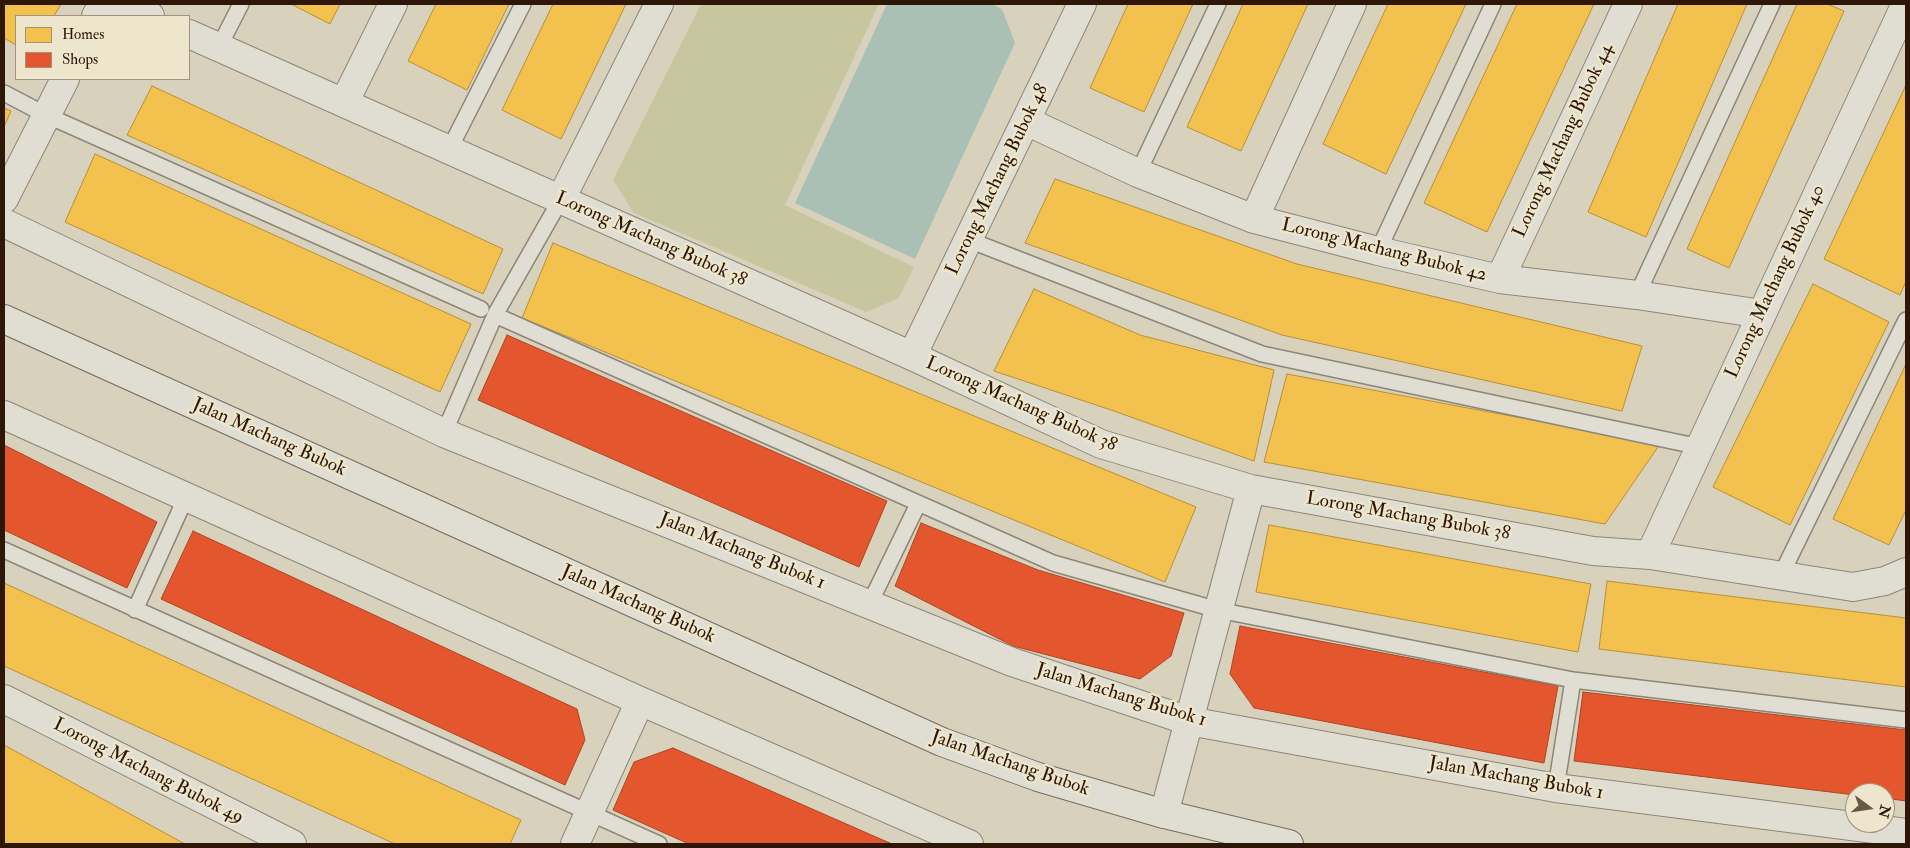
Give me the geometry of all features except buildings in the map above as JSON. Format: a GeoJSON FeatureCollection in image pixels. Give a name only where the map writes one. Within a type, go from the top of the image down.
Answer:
{"type":"FeatureCollection","features":[{"type":"Feature","properties":{"kind":"street"},"geometry":{"type":"LineString","coordinates":[[97,15],[103,4]]}},
{"type":"Feature","properties":{"kind":"street"},"geometry":{"type":"LineString","coordinates":[[122,4],[148,15]]}},
{"type":"Feature","properties":{"kind":"street"},"geometry":{"type":"LineString","coordinates":[[344,103],[393,4]]}},
{"type":"Feature","properties":{"kind":"street"},"geometry":{"type":"LineString","coordinates":[[561,199],[659,4]]}},
{"type":"Feature","properties":{"kind":"street","name":"Lorong Machang Bubok 48"},"geometry":{"type":"LineString","coordinates":[[912,356],[970,240],[1082,4]]}},
{"type":"Feature","properties":{"kind":"street"},"geometry":{"type":"LineString","coordinates":[[1254,219],[1352,4]]}},
{"type":"Feature","properties":{"kind":"street","name":"Lorong Machang Bubok 44"},"geometry":{"type":"LineString","coordinates":[[1500,279],[1628,4]]}},
{"type":"Feature","properties":{"kind":"street","name":"Lorong Machang Bubok 40"},"geometry":{"type":"LineString","coordinates":[[1650,555],[1762,314],[1896,7]]}},
{"type":"Feature","properties":{"kind":"street","name":"Lorong Machang Bubok 38"},"geometry":{"type":"LineString","coordinates":[[190,34],[912,356],[1101,444],[1251,489],[1593,551],[1650,555],[1853,586],[1885,582],[1906,572]]}},
{"type":"Feature","properties":{"kind":"street"},"geometry":{"type":"LineString","coordinates":[[4,199],[64,80]]}},
{"type":"Feature","properties":{"kind":"street","name":"Lorong Machang Bubok 42"},"geometry":{"type":"LineString","coordinates":[[1026,121],[1138,173],[1254,219],[1378,251],[1500,279],[1637,295],[1762,314]]}},
{"type":"Feature","properties":{"kind":"street","name":"Jalan Machang Bubok 1"},"geometry":{"type":"LineString","coordinates":[[4,223],[438,431],[870,603],[1012,662],[1189,721],[1556,788],[1906,833]]}},
{"type":"Feature","properties":{"kind":"street","name":"Jalan Machang Bubok"},"geometry":{"type":"LineString","coordinates":[[4,319],[942,742],[1038,777],[1164,814],[1289,844]]}},
{"type":"Feature","properties":{"kind":"street"},"geometry":{"type":"LineString","coordinates":[[4,415],[640,700],[969,844]]}},
{"type":"Feature","properties":{"kind":"street"},"geometry":{"type":"LineString","coordinates":[[1164,814],[1251,489]]}},
{"type":"Feature","properties":{"kind":"street","name":"Lorong Machang Bubok 49"},"geometry":{"type":"LineString","coordinates":[[4,699],[292,844]]}},
{"type":"Feature","properties":{"kind":"street"},"geometry":{"type":"LineString","coordinates":[[575,844],[640,700]]}},
{"type":"Feature","properties":{"kind":"lane"},"geometry":{"type":"LineString","coordinates":[[219,47],[241,4]]}},
{"type":"Feature","properties":{"kind":"lane"},"geometry":{"type":"LineString","coordinates":[[449,150],[523,4]]}},
{"type":"Feature","properties":{"kind":"lane"},"geometry":{"type":"LineString","coordinates":[[1138,173],[1218,4]]}},
{"type":"Feature","properties":{"kind":"lane"},"geometry":{"type":"LineString","coordinates":[[1378,251],[1493,4]]}},
{"type":"Feature","properties":{"kind":"lane"},"geometry":{"type":"LineString","coordinates":[[1637,295],[1772,4]]}},
{"type":"Feature","properties":{"kind":"lane"},"geometry":{"type":"LineString","coordinates":[[4,93],[46,115],[481,309]]}},
{"type":"Feature","properties":{"kind":"lane"},"geometry":{"type":"LineString","coordinates":[[438,431],[495,316],[561,199]]}},
{"type":"Feature","properties":{"kind":"lane"},"geometry":{"type":"LineString","coordinates":[[970,240],[1262,354],[1700,447]]}},
{"type":"Feature","properties":{"kind":"lane"},"geometry":{"type":"LineString","coordinates":[[495,316],[1053,563],[1218,610],[1573,680],[1906,720]]}},
{"type":"Feature","properties":{"kind":"lane"},"geometry":{"type":"LineString","coordinates":[[1781,575],[1906,320]]}},
{"type":"Feature","properties":{"kind":"lane"},"geometry":{"type":"LineString","coordinates":[[135,610],[186,497]]}},
{"type":"Feature","properties":{"kind":"lane"},"geometry":{"type":"LineString","coordinates":[[870,603],[918,504]]}},
{"type":"Feature","properties":{"kind":"lane"},"geometry":{"type":"LineString","coordinates":[[4,550],[659,844]]}},
{"type":"Feature","properties":{"kind":"lane"},"geometry":{"type":"LineString","coordinates":[[1556,788],[1573,680]]}},
{"type":"Feature","properties":{"kind":"shaded area"},"geometry":{"type":"Polygon","coordinates":[[[701,4],[879,4],[785,205],[914,267],[899,298],[866,312],[634,213],[613,180],[701,4]]]}},
{"type":"Feature","properties":{"kind":"shaded area"},"geometry":{"type":"Polygon","coordinates":[[[887,4],[992,4],[1002,9],[1015,43],[915,259],[795,203],[887,4]]]}}]}
